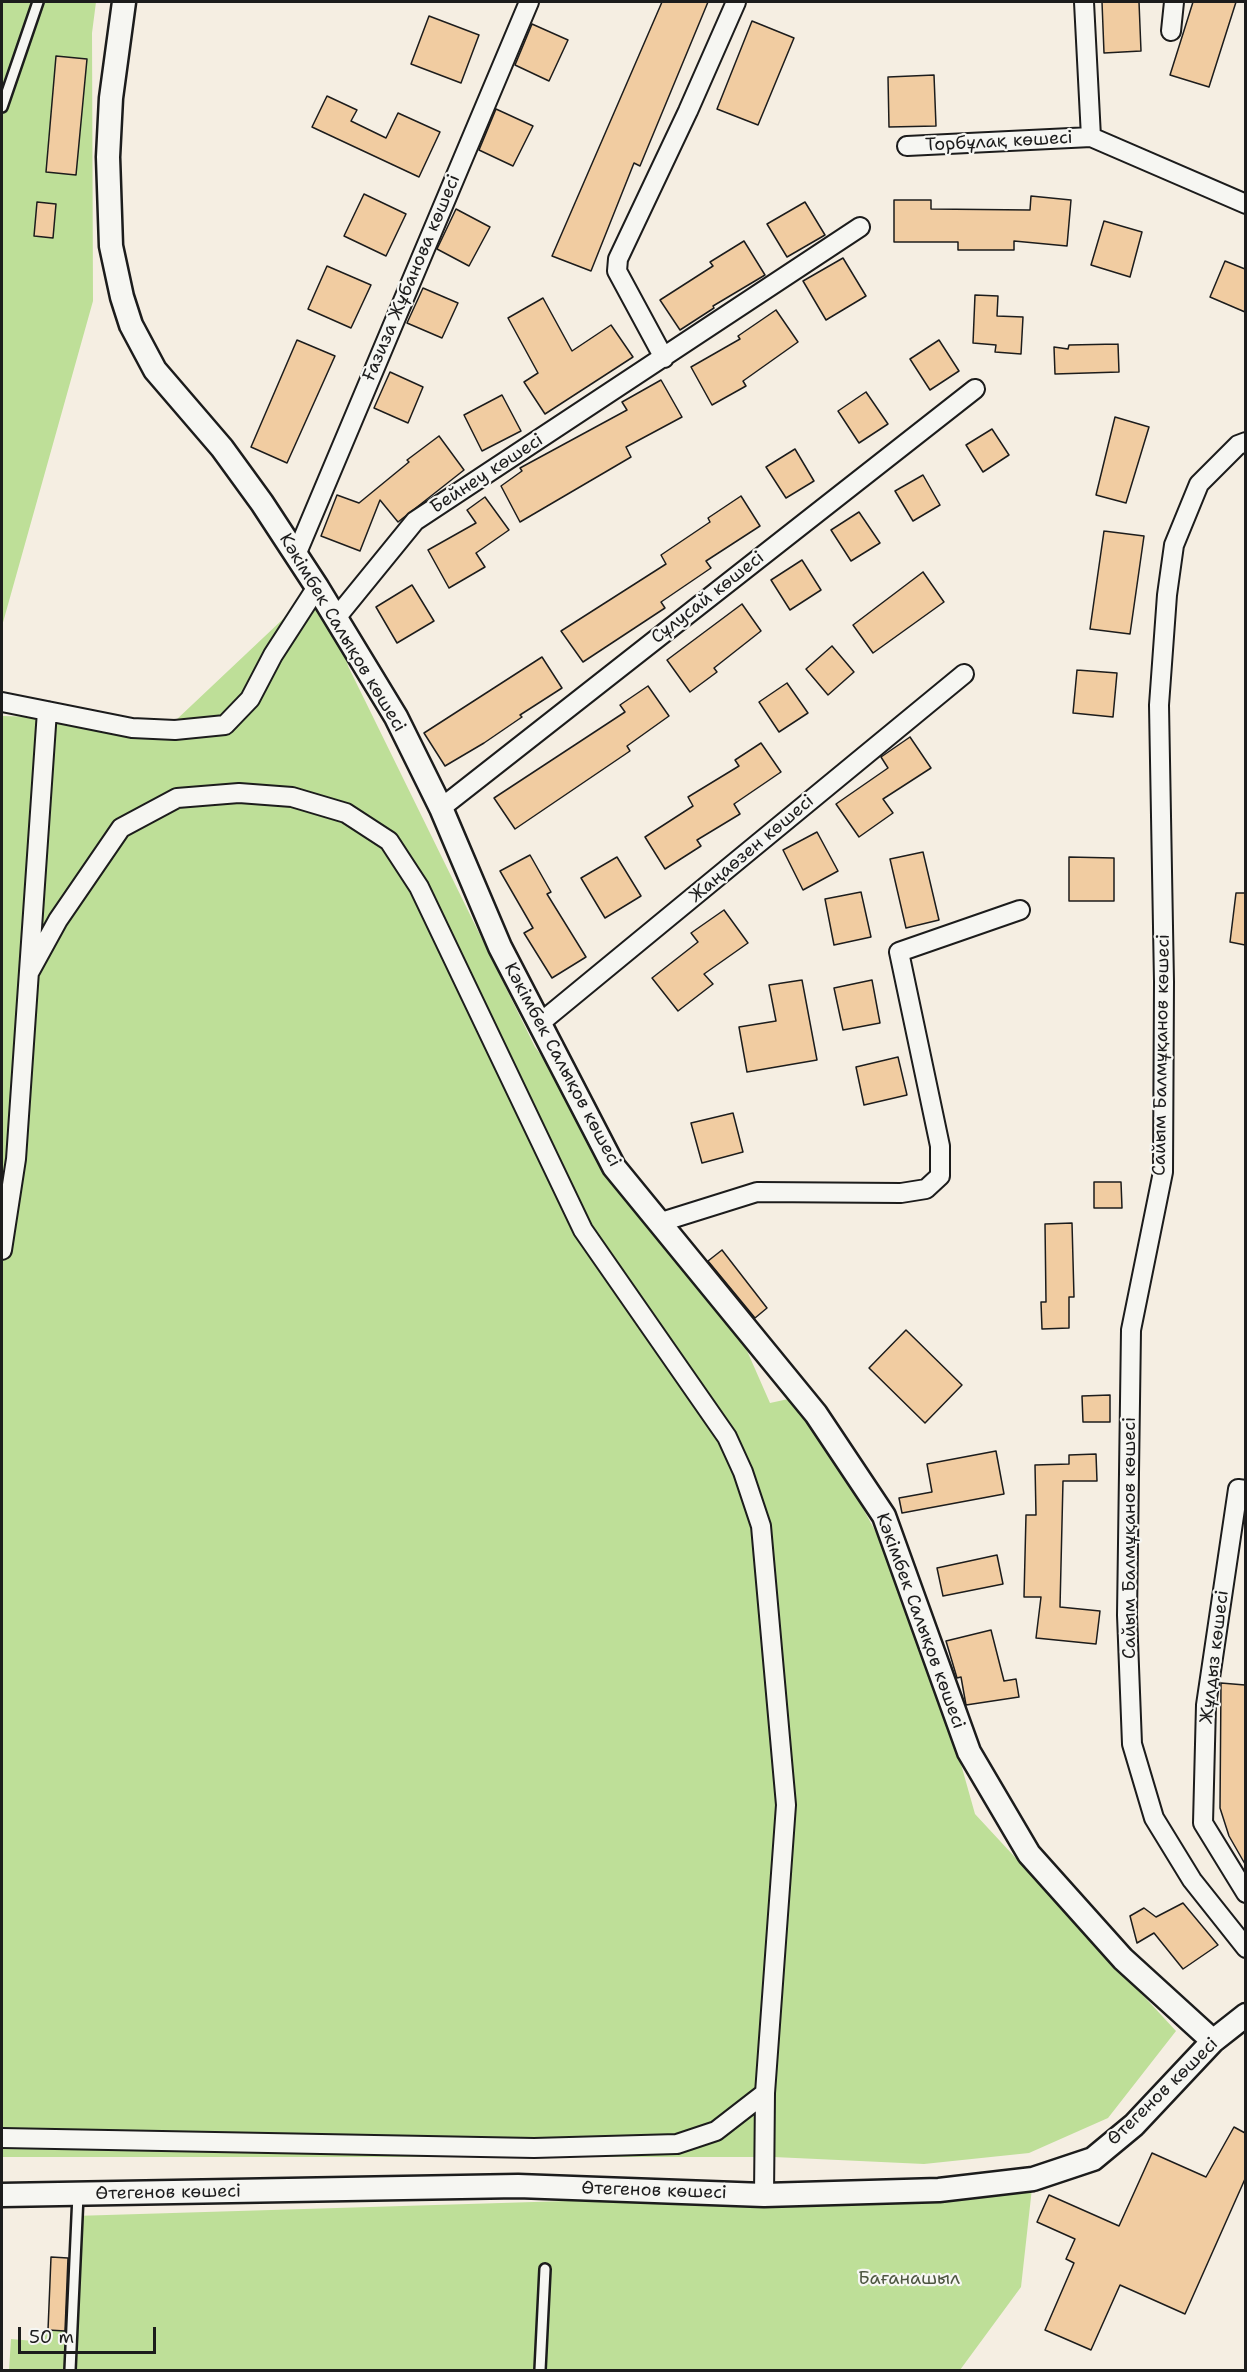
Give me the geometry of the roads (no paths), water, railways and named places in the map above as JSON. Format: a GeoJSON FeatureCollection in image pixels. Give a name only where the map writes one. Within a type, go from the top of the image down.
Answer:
{"type":"FeatureCollection","features":[{"type":"Feature","properties":{"kind":"street","name":"Кәкімбек Салықов көшесі"},"geometry":{"type":"LineString","coordinates":[[124,2],[111,98],[108,157],[111,246],[122,297],[131,325],[155,370],[222,448],[317,587],[396,717],[441,808],[500,947],[614,1167],[816,1414],[884,1516],[969,1752],[1029,1854],[1123,1959],[1213,2041]]}},
{"type":"Feature","properties":{"kind":"street","name":"Ғазиза Жұбанова көшесі"},"geometry":{"type":"LineString","coordinates":[[296,555],[529,2]]}},
{"type":"Feature","properties":{"kind":"street"},"geometry":{"type":"LineString","coordinates":[[664,358],[617,271],[618,259],[736,2]]}},
{"type":"Feature","properties":{"kind":"street","name":"Торбұлақ көшесі"},"geometry":{"type":"LineString","coordinates":[[1084,2],[1091,137]]}},
{"type":"Feature","properties":{"kind":"street"},"geometry":{"type":"LineString","coordinates":[[1171,31],[1174,2]]}},
{"type":"Feature","properties":{"kind":"street","name":"Торбұлақ көшесі"},"geometry":{"type":"LineString","coordinates":[[907,146],[1091,137],[1245,204]]}},
{"type":"Feature","properties":{"kind":"street","name":"Бейнеу көшесі"},"geometry":{"type":"LineString","coordinates":[[336,618],[415,522],[860,227]]}},
{"type":"Feature","properties":{"kind":"street","name":"Сұлусай көшесі"},"geometry":{"type":"LineString","coordinates":[[441,808],[975,389]]}},
{"type":"Feature","properties":{"kind":"street","name":"Сайым Балмұқанов көшесі"},"geometry":{"type":"LineString","coordinates":[[1245,442],[1238,445],[1199,484],[1174,545],[1167,595],[1159,705],[1164,982],[1163,1172],[1131,1330],[1127,1615],[1132,1744],[1154,1818],[1192,1880],[1245,1948]]}},
{"type":"Feature","properties":{"kind":"street"},"geometry":{"type":"LineString","coordinates":[[2,702],[132,728],[175,730],[225,725],[250,699],[273,655],[317,587]]}},
{"type":"Feature","properties":{"kind":"street","name":"Жаңаөзен көшесі"},"geometry":{"type":"LineString","coordinates":[[540,1023],[964,674]]}},
{"type":"Feature","properties":{"kind":"street"},"geometry":{"type":"LineString","coordinates":[[2,1250],[16,1159],[47,711]]}},
{"type":"Feature","properties":{"kind":"street"},"geometry":{"type":"LineString","coordinates":[[30,971],[58,920],[121,828],[177,798],[250,794],[292,798],[346,813],[389,841],[419,887],[584,1230],[726,1437],[743,1472],[761,1526],[786,1805],[765,2093],[764,2195]]}},
{"type":"Feature","properties":{"kind":"street"},"geometry":{"type":"LineString","coordinates":[[658,1223],[757,1192],[901,1193],[926,1189],[940,1176],[940,1146],[899,952],[1020,910]]}},
{"type":"Feature","properties":{"kind":"street","name":"Жұлдыз көшесі"},"geometry":{"type":"LineString","coordinates":[[1245,1490],[1238,1490],[1206,1705],[1203,1823],[1245,1893]]}},
{"type":"Feature","properties":{"kind":"street","name":"Өтегенов көшесі"},"geometry":{"type":"LineString","coordinates":[[2,2195],[518,2186],[764,2195],[939,2190],[1033,2179],[1093,2159],[1134,2125],[1213,2041],[1245,2015]]}},
{"type":"Feature","properties":{"kind":"street"},"geometry":{"type":"LineString","coordinates":[[2,2138],[534,2148],[677,2144],[716,2131],[765,2093]]}},
{"type":"Feature","properties":{"kind":"lane"},"geometry":{"type":"LineString","coordinates":[[2,107],[38,2]]}},
{"type":"Feature","properties":{"kind":"lane"},"geometry":{"type":"LineString","coordinates":[[70,2370],[78,2195]]}},
{"type":"Feature","properties":{"kind":"lane"},"geometry":{"type":"LineString","coordinates":[[540,2370],[545,2269]]}},
{"type":"Feature","properties":{"kind":"park label","name":"Бағанашыл"},"geometry":{"type":"Point","coordinates":[909,2279]}}]}
